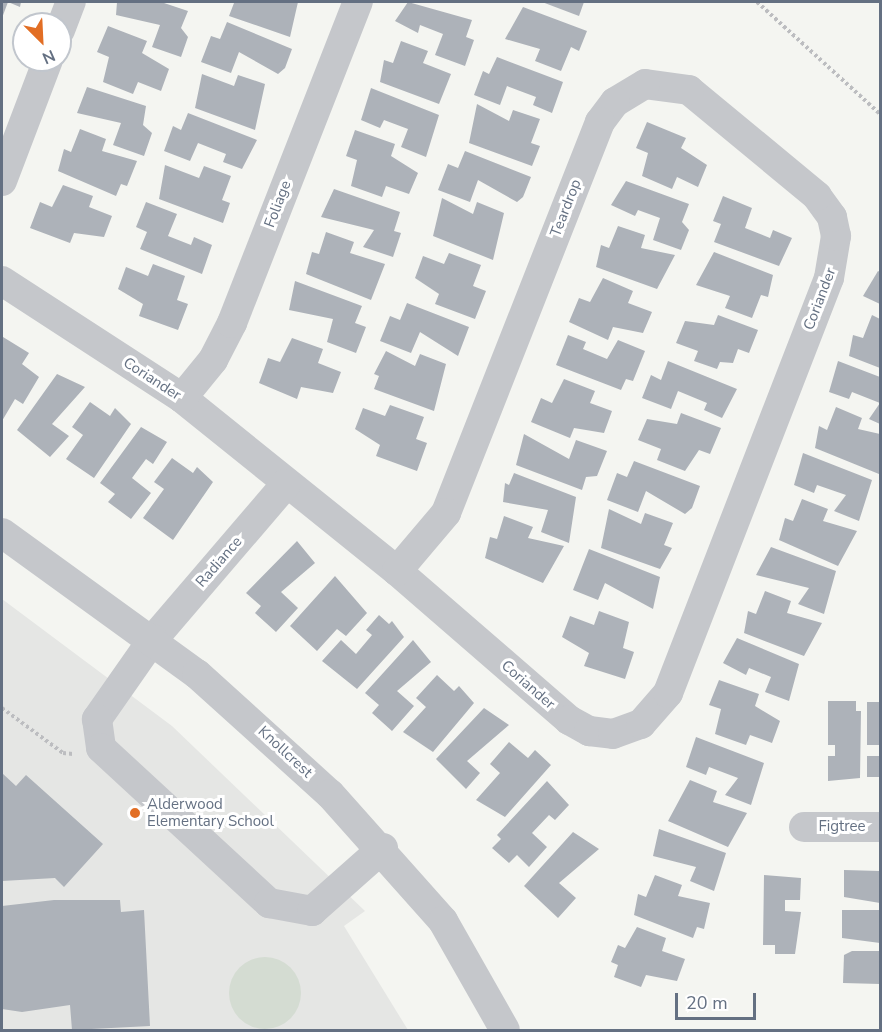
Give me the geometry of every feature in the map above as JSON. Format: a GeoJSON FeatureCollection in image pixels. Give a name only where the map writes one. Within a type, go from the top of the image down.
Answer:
{"type":"FeatureCollection","features":[{"type":"Feature","properties":{"kind":"street","name":"Foliage"},"geometry":{"type":"LineString","coordinates":[[182,398],[213,360],[231,323],[358,2]]}},
{"type":"Feature","properties":{"kind":"street"},"geometry":{"type":"LineString","coordinates":[[2,181],[43,72]]}},
{"type":"Feature","properties":{"kind":"street","name":"Teardrop"},"geometry":{"type":"LineString","coordinates":[[397,571],[446,513],[600,123],[628,90],[660,83],[689,90],[818,196],[836,231]]}},
{"type":"Feature","properties":{"kind":"street","name":"Coriander"},"geometry":{"type":"LineString","coordinates":[[2,281],[182,398],[286,484],[397,571],[581,728],[613,734],[642,724],[668,693],[833,266],[836,231]]}},
{"type":"Feature","properties":{"kind":"street","name":"Radiance"},"geometry":{"type":"LineString","coordinates":[[286,484],[153,639],[97,719],[101,748],[122,771],[269,903],[291,910],[312,911],[383,848]]}},
{"type":"Feature","properties":{"kind":"street","name":"Knollcrest"},"geometry":{"type":"LineString","coordinates":[[2,533],[153,639],[285,751],[383,848],[444,921],[506,1030]]}},
{"type":"Feature","properties":{"kind":"street","name":"Figtree"},"geometry":{"type":"LineString","coordinates":[[804,827],[880,827]]}},
{"type":"Feature","properties":{"kind":"path"},"geometry":{"type":"LineString","coordinates":[[758,2],[880,114]]}},
{"type":"Feature","properties":{"kind":"path"},"geometry":{"type":"LineString","coordinates":[[2,708],[63,753],[80,755]]}},
{"type":"Feature","properties":{"kind":"shaded area","name":"Alderwood Elementary School"},"geometry":{"type":"Polygon","coordinates":[[[2,599],[172,726],[365,911],[344,926],[408,1030],[2,1030],[2,599]]]}},
{"type":"Feature","properties":{"kind":"shaded area"},"geometry":{"type":"Polygon","coordinates":[[[272,957],[291,967],[299,979],[301,993],[299,1007],[291,1019],[279,1027],[258,1029],[239,1019],[231,1007],[229,986],[239,967],[251,959],[272,957]]]}},
{"type":"Feature","properties":{"kind":"building"},"geometry":{"type":"Polygon","coordinates":[[[2,2],[8,2],[2,18],[2,2]]]}},
{"type":"Feature","properties":{"kind":"building"},"geometry":{"type":"Polygon","coordinates":[[[8,2],[21,2],[20,7],[8,2]]]}},
{"type":"Feature","properties":{"kind":"building"},"geometry":{"type":"Polygon","coordinates":[[[117,2],[161,2],[188,11],[181,28],[188,37],[181,57],[152,47],[160,25],[116,15],[117,2]]]}},
{"type":"Feature","properties":{"kind":"building"},"geometry":{"type":"Polygon","coordinates":[[[229,2],[298,2],[290,37],[229,16],[234,3],[229,2]]]}},
{"type":"Feature","properties":{"kind":"building"},"geometry":{"type":"Polygon","coordinates":[[[408,2],[472,20],[466,37],[474,40],[465,66],[435,55],[443,34],[420,25],[418,33],[395,21],[408,2]]]}},
{"type":"Feature","properties":{"kind":"building"},"geometry":{"type":"Polygon","coordinates":[[[542,2],[584,2],[579,16],[542,2]]]}},
{"type":"Feature","properties":{"kind":"building"},"geometry":{"type":"Polygon","coordinates":[[[523,7],[587,31],[579,51],[571,47],[561,71],[535,61],[540,49],[505,39],[523,7]]]}},
{"type":"Feature","properties":{"kind":"building"},"geometry":{"type":"Polygon","coordinates":[[[227,22],[292,49],[285,68],[278,74],[239,52],[231,73],[201,62],[211,36],[220,39],[227,22]]]}},
{"type":"Feature","properties":{"kind":"building"},"geometry":{"type":"Polygon","coordinates":[[[108,26],[147,41],[142,53],[169,69],[161,91],[138,82],[133,94],[103,82],[109,57],[97,52],[108,26]]]}},
{"type":"Feature","properties":{"kind":"building"},"geometry":{"type":"Polygon","coordinates":[[[401,41],[428,51],[423,63],[451,74],[439,104],[380,82],[384,60],[393,63],[401,41]]]}},
{"type":"Feature","properties":{"kind":"building"},"geometry":{"type":"Polygon","coordinates":[[[497,57],[563,82],[552,113],[533,105],[536,97],[507,86],[500,105],[474,95],[483,71],[489,74],[497,57]]]}},
{"type":"Feature","properties":{"kind":"building"},"geometry":{"type":"Polygon","coordinates":[[[202,74],[234,86],[238,75],[265,84],[255,130],[195,108],[202,74]]]}},
{"type":"Feature","properties":{"kind":"building"},"geometry":{"type":"Polygon","coordinates":[[[87,87],[146,106],[143,125],[152,133],[144,156],[113,145],[121,123],[77,113],[87,87]]]}},
{"type":"Feature","properties":{"kind":"building"},"geometry":{"type":"Polygon","coordinates":[[[371,88],[439,115],[426,157],[401,147],[408,129],[384,120],[380,128],[361,120],[371,88]]]}},
{"type":"Feature","properties":{"kind":"building"},"geometry":{"type":"Polygon","coordinates":[[[477,104],[509,121],[513,110],[540,119],[531,143],[540,146],[532,166],[469,143],[477,104]]]}},
{"type":"Feature","properties":{"kind":"building"},"geometry":{"type":"Polygon","coordinates":[[[188,113],[257,140],[242,169],[223,162],[226,154],[198,143],[190,161],[164,151],[173,126],[181,130],[188,113]]]}},
{"type":"Feature","properties":{"kind":"building"},"geometry":{"type":"Polygon","coordinates":[[[647,122],[686,138],[681,148],[707,165],[698,187],[677,177],[672,189],[642,176],[648,153],[636,148],[647,122]]]}},
{"type":"Feature","properties":{"kind":"building"},"geometry":{"type":"Polygon","coordinates":[[[80,129],[106,139],[102,151],[137,161],[127,186],[121,184],[116,196],[58,171],[64,149],[71,152],[80,129]]]}},
{"type":"Feature","properties":{"kind":"building"},"geometry":{"type":"Polygon","coordinates":[[[355,130],[395,144],[391,156],[418,173],[409,194],[386,186],[382,197],[351,186],[357,160],[346,156],[355,130]]]}},
{"type":"Feature","properties":{"kind":"building"},"geometry":{"type":"Polygon","coordinates":[[[465,151],[531,177],[523,197],[517,202],[478,180],[470,202],[438,190],[448,164],[458,168],[465,151]]]}},
{"type":"Feature","properties":{"kind":"building"},"geometry":{"type":"Polygon","coordinates":[[[165,165],[199,178],[204,166],[231,176],[222,200],[230,203],[223,223],[159,199],[165,165]]]}},
{"type":"Feature","properties":{"kind":"building"},"geometry":{"type":"Polygon","coordinates":[[[626,181],[689,204],[682,222],[689,230],[681,250],[653,240],[660,218],[638,210],[635,216],[611,205],[626,181]]]}},
{"type":"Feature","properties":{"kind":"building"},"geometry":{"type":"Polygon","coordinates":[[[63,185],[93,196],[89,207],[112,216],[104,237],[74,233],[70,243],[30,228],[40,202],[52,207],[63,185]]]}},
{"type":"Feature","properties":{"kind":"building"},"geometry":{"type":"Polygon","coordinates":[[[334,189],[400,212],[394,231],[401,233],[393,257],[363,247],[374,230],[321,217],[334,189]]]}},
{"type":"Feature","properties":{"kind":"building"},"geometry":{"type":"Polygon","coordinates":[[[723,196],[752,208],[745,228],[770,238],[773,230],[792,238],[779,266],[714,242],[721,224],[713,221],[723,196]]]}},
{"type":"Feature","properties":{"kind":"building"},"geometry":{"type":"Polygon","coordinates":[[[442,198],[473,214],[477,202],[504,213],[493,260],[433,236],[442,198]]]}},
{"type":"Feature","properties":{"kind":"building"},"geometry":{"type":"Polygon","coordinates":[[[146,202],[177,214],[168,236],[191,245],[194,237],[212,245],[202,274],[140,249],[147,232],[136,227],[146,202]]]}},
{"type":"Feature","properties":{"kind":"building"},"geometry":{"type":"Polygon","coordinates":[[[618,226],[645,235],[641,248],[675,255],[657,289],[596,267],[601,245],[609,248],[618,226]]]}},
{"type":"Feature","properties":{"kind":"building"},"geometry":{"type":"Polygon","coordinates":[[[326,232],[354,242],[350,253],[385,264],[371,300],[306,274],[312,252],[319,254],[326,232]]]}},
{"type":"Feature","properties":{"kind":"building"},"geometry":{"type":"Polygon","coordinates":[[[714,252],[773,275],[768,297],[761,295],[752,318],[725,308],[730,296],[696,285],[714,252]]]}},
{"type":"Feature","properties":{"kind":"building"},"geometry":{"type":"Polygon","coordinates":[[[449,253],[481,265],[473,286],[486,291],[475,319],[435,304],[439,294],[415,278],[423,256],[444,264],[449,253]]]}},
{"type":"Feature","properties":{"kind":"building"},"geometry":{"type":"Polygon","coordinates":[[[153,264],[185,276],[177,300],[188,304],[178,330],[139,316],[143,304],[118,289],[126,267],[148,276],[153,264]]]}},
{"type":"Feature","properties":{"kind":"building"},"geometry":{"type":"Polygon","coordinates":[[[878,271],[880,272],[880,304],[863,296],[878,271]]]}},
{"type":"Feature","properties":{"kind":"building"},"geometry":{"type":"Polygon","coordinates":[[[603,278],[633,291],[628,303],[652,312],[643,333],[613,327],[608,340],[569,322],[579,298],[590,302],[603,278]]]}},
{"type":"Feature","properties":{"kind":"building"},"geometry":{"type":"Polygon","coordinates":[[[295,281],[362,306],[355,323],[366,327],[356,353],[327,342],[333,319],[289,310],[295,281]]]}},
{"type":"Feature","properties":{"kind":"building"},"geometry":{"type":"Polygon","coordinates":[[[407,303],[469,327],[458,356],[420,332],[411,353],[380,341],[390,316],[400,320],[407,303]]]}},
{"type":"Feature","properties":{"kind":"building"},"geometry":{"type":"Polygon","coordinates":[[[718,315],[758,330],[749,353],[738,349],[733,363],[720,362],[717,369],[694,361],[698,351],[676,343],[685,321],[714,325],[718,315]]]}},
{"type":"Feature","properties":{"kind":"building"},"geometry":{"type":"Polygon","coordinates":[[[872,315],[880,319],[880,368],[849,356],[853,335],[863,338],[872,315]]]}},
{"type":"Feature","properties":{"kind":"building"},"geometry":{"type":"Polygon","coordinates":[[[568,335],[586,342],[583,349],[607,359],[618,340],[645,351],[633,381],[626,379],[621,390],[556,365],[568,335]]]}},
{"type":"Feature","properties":{"kind":"building"},"geometry":{"type":"Polygon","coordinates":[[[3,337],[29,353],[22,364],[39,377],[23,404],[15,399],[2,421],[3,337]]]}},
{"type":"Feature","properties":{"kind":"building"},"geometry":{"type":"Polygon","coordinates":[[[292,338],[323,349],[318,363],[341,372],[333,393],[301,387],[297,399],[259,383],[268,358],[280,362],[292,338]]]}},
{"type":"Feature","properties":{"kind":"building"},"geometry":{"type":"Polygon","coordinates":[[[386,351],[415,366],[420,354],[446,364],[434,411],[374,389],[379,376],[374,374],[386,351]]]}},
{"type":"Feature","properties":{"kind":"building"},"geometry":{"type":"Polygon","coordinates":[[[668,361],[737,389],[722,418],[704,410],[707,403],[678,391],[671,409],[642,398],[651,375],[661,380],[668,361]]]}},
{"type":"Feature","properties":{"kind":"building"},"geometry":{"type":"Polygon","coordinates":[[[838,361],[880,377],[880,403],[852,392],[849,399],[829,392],[838,361]]]}},
{"type":"Feature","properties":{"kind":"building"},"geometry":{"type":"Polygon","coordinates":[[[57,374],[85,387],[52,424],[69,436],[50,457],[17,430],[57,374]]]}},
{"type":"Feature","properties":{"kind":"building"},"geometry":{"type":"Polygon","coordinates":[[[564,379],[595,391],[590,403],[612,411],[604,433],[574,428],[570,438],[531,422],[541,398],[552,403],[564,379]]]}},
{"type":"Feature","properties":{"kind":"building"},"geometry":{"type":"Polygon","coordinates":[[[90,402],[110,416],[115,408],[131,424],[94,478],[66,459],[83,435],[72,427],[90,402]]]}},
{"type":"Feature","properties":{"kind":"building"},"geometry":{"type":"Polygon","coordinates":[[[880,403],[880,424],[869,419],[880,403]]]}},
{"type":"Feature","properties":{"kind":"building"},"geometry":{"type":"Polygon","coordinates":[[[390,405],[424,417],[416,439],[427,443],[417,471],[376,456],[380,445],[355,429],[363,408],[385,416],[390,405]]]}},
{"type":"Feature","properties":{"kind":"building"},"geometry":{"type":"Polygon","coordinates":[[[836,407],[862,418],[858,429],[880,434],[879,474],[815,448],[819,426],[827,430],[836,407]]]}},
{"type":"Feature","properties":{"kind":"building"},"geometry":{"type":"Polygon","coordinates":[[[681,413],[721,428],[710,454],[699,450],[685,471],[657,460],[661,449],[638,440],[647,419],[677,424],[681,413]]]}},
{"type":"Feature","properties":{"kind":"building"},"geometry":{"type":"Polygon","coordinates":[[[141,427],[167,442],[153,464],[146,459],[132,478],[151,493],[131,519],[108,502],[115,494],[100,483],[141,427]]]}},
{"type":"Feature","properties":{"kind":"building"},"geometry":{"type":"Polygon","coordinates":[[[524,434],[569,459],[576,440],[607,451],[597,476],[586,477],[582,490],[516,465],[524,434]]]}},
{"type":"Feature","properties":{"kind":"building"},"geometry":{"type":"Polygon","coordinates":[[[803,453],[872,480],[859,521],[834,511],[846,495],[817,485],[814,493],[794,485],[803,453]]]}},
{"type":"Feature","properties":{"kind":"building"},"geometry":{"type":"Polygon","coordinates":[[[172,458],[193,473],[197,467],[213,482],[173,540],[143,518],[164,489],[154,482],[172,458]]]}},
{"type":"Feature","properties":{"kind":"building"},"geometry":{"type":"Polygon","coordinates":[[[634,461],[700,486],[692,508],[685,514],[646,491],[638,512],[607,500],[617,473],[627,477],[634,461]]]}},
{"type":"Feature","properties":{"kind":"building"},"geometry":{"type":"Polygon","coordinates":[[[514,473],[576,497],[569,543],[541,532],[548,510],[503,502],[505,483],[509,485],[514,473]]]}},
{"type":"Feature","properties":{"kind":"building"},"geometry":{"type":"Polygon","coordinates":[[[802,499],[828,509],[823,521],[857,531],[838,566],[779,540],[785,518],[793,521],[802,499]]]}},
{"type":"Feature","properties":{"kind":"building"},"geometry":{"type":"Polygon","coordinates":[[[609,509],[641,524],[645,513],[673,523],[664,545],[672,548],[660,569],[601,548],[609,509]]]}},
{"type":"Feature","properties":{"kind":"building"},"geometry":{"type":"Polygon","coordinates":[[[504,516],[533,527],[528,538],[564,546],[543,583],[485,558],[490,537],[497,539],[504,516]]]}},
{"type":"Feature","properties":{"kind":"building"},"geometry":{"type":"Polygon","coordinates":[[[297,541],[315,563],[281,592],[298,608],[276,632],[255,613],[261,606],[246,593],[297,541]]]}},
{"type":"Feature","properties":{"kind":"building"},"geometry":{"type":"Polygon","coordinates":[[[771,547],[836,571],[824,614],[798,604],[809,588],[756,575],[771,547]]]}},
{"type":"Feature","properties":{"kind":"building"},"geometry":{"type":"Polygon","coordinates":[[[589,549],[660,577],[653,609],[605,583],[598,600],[573,590],[589,549]]]}},
{"type":"Feature","properties":{"kind":"building"},"geometry":{"type":"Polygon","coordinates":[[[335,576],[367,613],[346,636],[337,629],[317,651],[290,626],[335,576]]]}},
{"type":"Feature","properties":{"kind":"building"},"geometry":{"type":"Polygon","coordinates":[[[765,591],[791,601],[787,613],[822,623],[804,656],[744,633],[748,611],[756,614],[765,591]]]}},
{"type":"Feature","properties":{"kind":"building"},"geometry":{"type":"Polygon","coordinates":[[[599,611],[629,622],[623,648],[634,652],[625,679],[584,666],[589,653],[562,637],[570,616],[594,625],[599,611]]]}},
{"type":"Feature","properties":{"kind":"building"},"geometry":{"type":"Polygon","coordinates":[[[379,615],[389,624],[392,621],[404,637],[357,689],[322,661],[341,640],[356,654],[372,635],[366,630],[379,615]]]}},
{"type":"Feature","properties":{"kind":"building"},"geometry":{"type":"Polygon","coordinates":[[[737,638],[799,664],[789,701],[765,692],[771,677],[749,668],[746,675],[723,663],[737,638]]]}},
{"type":"Feature","properties":{"kind":"building"},"geometry":{"type":"Polygon","coordinates":[[[413,640],[431,662],[397,691],[414,706],[392,731],[372,713],[379,705],[365,693],[413,640]]]}},
{"type":"Feature","properties":{"kind":"building"},"geometry":{"type":"Polygon","coordinates":[[[437,675],[454,691],[459,686],[474,703],[433,752],[403,732],[426,707],[416,698],[437,675]]]}},
{"type":"Feature","properties":{"kind":"building"},"geometry":{"type":"Polygon","coordinates":[[[719,680],[759,694],[755,706],[780,721],[772,743],[750,735],[746,745],[715,734],[721,709],[709,705],[719,680]]]}},
{"type":"Feature","properties":{"kind":"building"},"geometry":{"type":"Polygon","coordinates":[[[828,701],[856,701],[856,711],[861,711],[860,778],[828,781],[828,756],[835,756],[835,745],[828,745],[828,701]]]}},
{"type":"Feature","properties":{"kind":"building"},"geometry":{"type":"Polygon","coordinates":[[[867,702],[880,702],[880,745],[867,745],[867,702]]]}},
{"type":"Feature","properties":{"kind":"building"},"geometry":{"type":"Polygon","coordinates":[[[484,708],[509,725],[467,761],[480,773],[466,789],[436,759],[484,708]]]}},
{"type":"Feature","properties":{"kind":"building"},"geometry":{"type":"Polygon","coordinates":[[[696,737],[764,763],[751,805],[725,795],[738,778],[709,767],[706,775],[686,767],[696,737]]]}},
{"type":"Feature","properties":{"kind":"building"},"geometry":{"type":"Polygon","coordinates":[[[509,742],[528,758],[535,750],[551,765],[505,817],[476,800],[500,773],[490,764],[509,742]]]}},
{"type":"Feature","properties":{"kind":"building"},"geometry":{"type":"Polygon","coordinates":[[[867,756],[880,756],[880,777],[867,777],[867,756]]]}},
{"type":"Feature","properties":{"kind":"building"},"geometry":{"type":"Polygon","coordinates":[[[2,773],[16,786],[26,775],[103,844],[64,887],[55,878],[2,881],[2,773]]]}},
{"type":"Feature","properties":{"kind":"building"},"geometry":{"type":"Polygon","coordinates":[[[690,780],[717,791],[713,802],[747,813],[728,847],[668,821],[690,780]]]}},
{"type":"Feature","properties":{"kind":"building"},"geometry":{"type":"Polygon","coordinates":[[[547,781],[569,805],[555,820],[549,815],[532,833],[547,847],[529,867],[517,855],[509,863],[492,848],[501,839],[497,835],[547,781]]]}},
{"type":"Feature","properties":{"kind":"building"},"geometry":{"type":"Polygon","coordinates":[[[659,829],[726,853],[714,891],[690,881],[696,867],[653,856],[659,829]]]}},
{"type":"Feature","properties":{"kind":"building"},"geometry":{"type":"Polygon","coordinates":[[[573,832],[599,849],[559,883],[576,898],[558,918],[524,886],[573,832]]]}},
{"type":"Feature","properties":{"kind":"building"},"geometry":{"type":"Polygon","coordinates":[[[844,870],[880,871],[880,903],[844,897],[844,870]]]}},
{"type":"Feature","properties":{"kind":"building"},"geometry":{"type":"Polygon","coordinates":[[[655,875],[682,885],[678,896],[710,903],[704,929],[697,927],[693,938],[634,915],[638,894],[646,897],[655,875]]]}},
{"type":"Feature","properties":{"kind":"building"},"geometry":{"type":"Polygon","coordinates":[[[764,875],[801,878],[800,900],[785,900],[785,911],[801,912],[795,954],[775,954],[775,945],[763,945],[764,875]]]}},
{"type":"Feature","properties":{"kind":"building"},"geometry":{"type":"Polygon","coordinates":[[[54,900],[120,900],[121,912],[144,910],[150,1026],[72,1030],[70,1005],[22,1012],[2,1009],[2,906],[54,900]]]}},
{"type":"Feature","properties":{"kind":"building"},"geometry":{"type":"Polygon","coordinates":[[[842,910],[880,910],[880,943],[842,938],[842,910]]]}},
{"type":"Feature","properties":{"kind":"building"},"geometry":{"type":"Polygon","coordinates":[[[637,927],[666,938],[662,951],[685,959],[677,981],[646,975],[641,987],[614,977],[618,965],[611,962],[618,945],[625,948],[637,927]]]}},
{"type":"Feature","properties":{"kind":"building"},"geometry":{"type":"Polygon","coordinates":[[[852,951],[880,951],[880,984],[843,983],[844,955],[852,951]]]}},
{"type":"Feature","properties":{"kind":"place","name":"Alderwood Elementary School"},"geometry":{"type":"Point","coordinates":[135,813]}}]}
